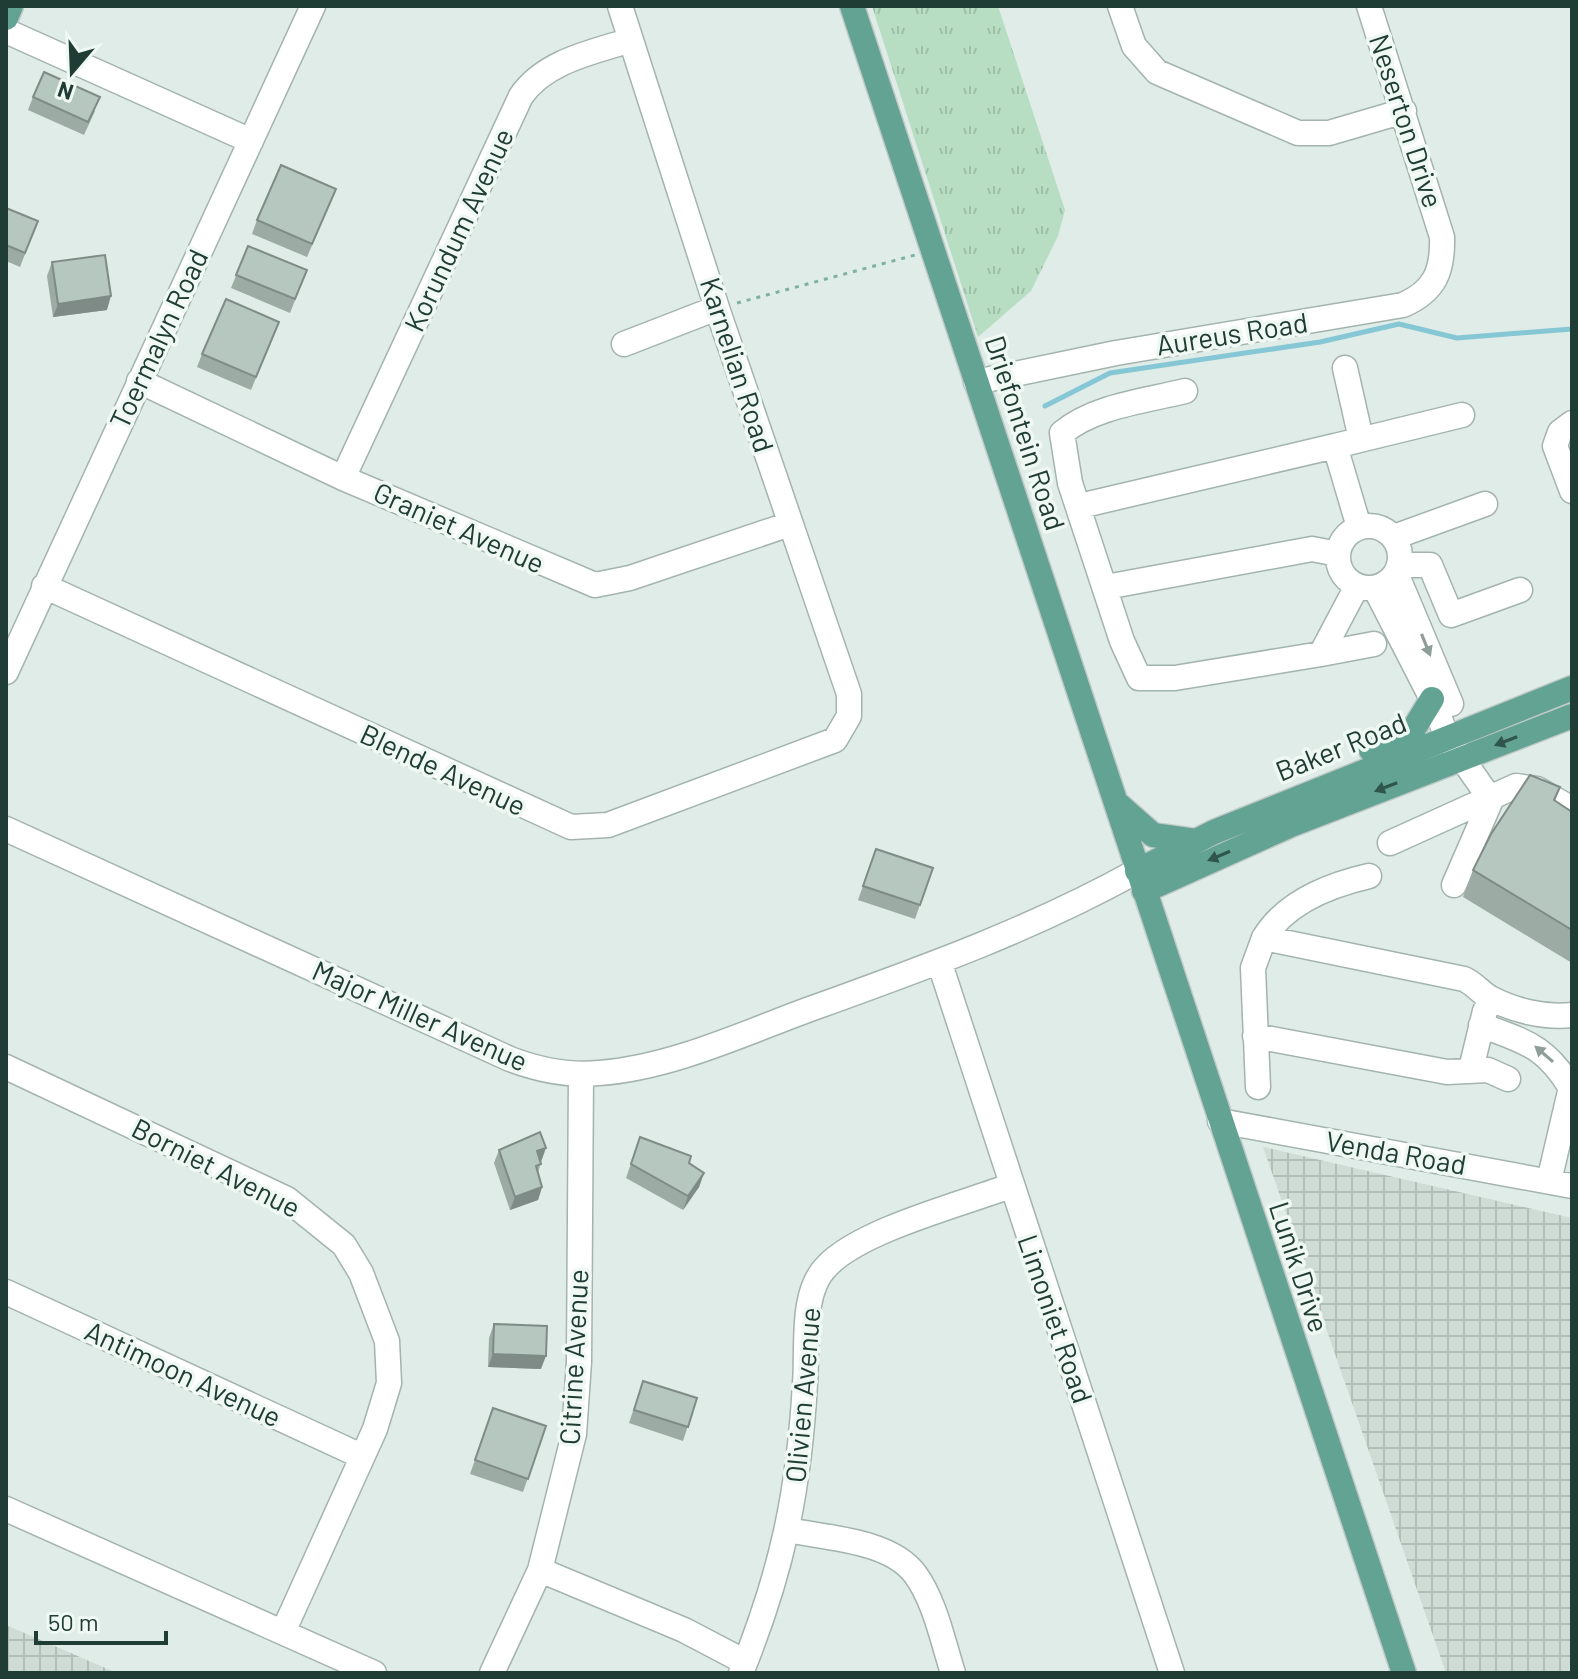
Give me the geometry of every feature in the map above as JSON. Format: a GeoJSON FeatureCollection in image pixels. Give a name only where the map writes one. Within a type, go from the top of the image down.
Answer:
{"type":"FeatureCollection","features":[{"type":"Feature","properties":{"kind":"main road"},"geometry":{"type":"LineString","coordinates":[[6,18],[11,6]]}},
{"type":"Feature","properties":{"kind":"main road","name":"Driefontein Road"},"geometry":{"type":"LineString","coordinates":[[852,6],[1140,880]]}},
{"type":"Feature","properties":{"kind":"main road","name":"Baker Road"},"geometry":{"type":"LineString","coordinates":[[1140,880],[1196,841],[1307,793],[1572,688]]}},
{"type":"Feature","properties":{"kind":"main road"},"geometry":{"type":"LineString","coordinates":[[1307,793],[1338,765],[1413,730],[1432,699]]}},
{"type":"Feature","properties":{"kind":"main road","name":"Baker Road"},"geometry":{"type":"LineString","coordinates":[[1140,880],[1468,761],[1572,716]]}},
{"type":"Feature","properties":{"kind":"main road"},"geometry":{"type":"LineString","coordinates":[[1117,803],[1153,835],[1196,841]]}},
{"type":"Feature","properties":{"kind":"main road","name":"Lunik Drive"},"geometry":{"type":"LineString","coordinates":[[1140,880],[1188,1011],[1220,1121],[1404,1673]]}},
{"type":"Feature","properties":{"kind":"street","name":"Toermalyn Road"},"geometry":{"type":"LineString","coordinates":[[6,672],[313,6]]}},
{"type":"Feature","properties":{"kind":"street","name":"Karnelian Road"},"geometry":{"type":"LineString","coordinates":[[620,6],[717,308],[849,694],[846,724]]}},
{"type":"Feature","properties":{"kind":"street"},"geometry":{"type":"LineString","coordinates":[[1120,6],[1134,46],[1157,72],[1298,133],[1329,133],[1404,111]]}},
{"type":"Feature","properties":{"kind":"street","name":"Neserton Drive"},"geometry":{"type":"LineString","coordinates":[[1369,6],[1442,237]]}},
{"type":"Feature","properties":{"kind":"street"},"geometry":{"type":"LineString","coordinates":[[6,31],[251,141]]}},
{"type":"Feature","properties":{"kind":"street","name":"Korundum Avenue"},"geometry":{"type":"LineString","coordinates":[[343,478],[521,96],[538,76],[552,68],[631,40]]}},
{"type":"Feature","properties":{"kind":"street","name":"Aureus Road"},"geometry":{"type":"LineString","coordinates":[[976,382],[1116,353],[1403,305],[1428,291],[1437,277],[1443,261],[1442,237]]}},
{"type":"Feature","properties":{"kind":"street"},"geometry":{"type":"LineString","coordinates":[[624,344],[717,308]]}},
{"type":"Feature","properties":{"kind":"street"},"geometry":{"type":"LineString","coordinates":[[1345,368],[1361,439]]}},
{"type":"Feature","properties":{"kind":"street","name":"Graniet Avenue"},"geometry":{"type":"LineString","coordinates":[[139,381],[343,478],[595,585],[630,578],[790,524]]}},
{"type":"Feature","properties":{"kind":"street"},"geometry":{"type":"LineString","coordinates":[[1185,391],[1101,412],[1077,421],[1062,433],[1070,483],[1122,641],[1139,678],[1175,678],[1374,644]]}},
{"type":"Feature","properties":{"kind":"street"},"geometry":{"type":"LineString","coordinates":[[1080,506],[1462,415]]}},
{"type":"Feature","properties":{"kind":"street"},"geometry":{"type":"LineString","coordinates":[[1572,423],[1560,432],[1555,446],[1572,491]]}},
{"type":"Feature","properties":{"kind":"street"},"geometry":{"type":"LineString","coordinates":[[1335,446],[1359,527]]}},
{"type":"Feature","properties":{"kind":"street"},"geometry":{"type":"LineString","coordinates":[[1394,537],[1485,504]]}},
{"type":"Feature","properties":{"kind":"street"},"geometry":{"type":"LineString","coordinates":[[1454,734],[1398,569],[1401,555],[1394,537],[1378,526],[1359,527],[1344,537],[1338,554],[1342,573],[1366,587],[1491,800]]}},
{"type":"Feature","properties":{"kind":"street"},"geometry":{"type":"LineString","coordinates":[[1106,587],[1312,549],[1338,554]]}},
{"type":"Feature","properties":{"kind":"street"},"geometry":{"type":"LineString","coordinates":[[1321,654],[1366,587],[1398,569],[1430,565],[1451,615],[1520,590]]}},
{"type":"Feature","properties":{"kind":"street","name":"Blende Avenue"},"geometry":{"type":"LineString","coordinates":[[44,586],[571,827],[608,825],[825,746],[846,724]]}},
{"type":"Feature","properties":{"kind":"street"},"geometry":{"type":"LineString","coordinates":[[1390,843],[1491,800],[1516,786],[1527,786],[1572,809]]}},
{"type":"Feature","properties":{"kind":"street"},"geometry":{"type":"LineString","coordinates":[[1454,885],[1491,800]]}},
{"type":"Feature","properties":{"kind":"street","name":"Major Miller Avenue"},"geometry":{"type":"LineString","coordinates":[[6,829],[510,1059],[536,1069],[581,1074],[652,1064],[940,964],[1140,880]]}},
{"type":"Feature","properties":{"kind":"street"},"geometry":{"type":"LineString","coordinates":[[1258,1087],[1253,968],[1264,938],[1284,912],[1345,882],[1369,876]]}},
{"type":"Feature","properties":{"kind":"street"},"geometry":{"type":"LineString","coordinates":[[1264,938],[1464,979],[1488,997],[1535,1014],[1572,1015]]}},
{"type":"Feature","properties":{"kind":"street","name":"Limoniet Road"},"geometry":{"type":"LineString","coordinates":[[940,964],[1010,1186],[1172,1673]]}},
{"type":"Feature","properties":{"kind":"street"},"geometry":{"type":"LineString","coordinates":[[1471,1069],[1488,997]]}},
{"type":"Feature","properties":{"kind":"street"},"geometry":{"type":"LineString","coordinates":[[1481,1025],[1537,1046],[1571,1086],[1561,1184]]}},
{"type":"Feature","properties":{"kind":"street"},"geometry":{"type":"LineString","coordinates":[[1255,1036],[1447,1072],[1488,1070],[1508,1079]]}},
{"type":"Feature","properties":{"kind":"street","name":"Borniet Avenue"},"geometry":{"type":"LineString","coordinates":[[6,1067],[260,1183],[309,1214],[344,1245],[380,1317],[390,1365],[384,1406],[283,1632]]}},
{"type":"Feature","properties":{"kind":"street","name":"Citrine Avenue"},"geometry":{"type":"LineString","coordinates":[[492,1673],[540,1570],[563,1489],[575,1421],[579,1362],[581,1074]]}},
{"type":"Feature","properties":{"kind":"street","name":"Venda Road"},"geometry":{"type":"LineString","coordinates":[[1220,1121],[1561,1184]]}},
{"type":"Feature","properties":{"kind":"street","name":"Olivien Avenue"},"geometry":{"type":"LineString","coordinates":[[743,1667],[771,1597],[788,1530],[802,1433],[812,1289],[823,1270],[847,1249],[1010,1186]]}},
{"type":"Feature","properties":{"kind":"street","name":"Antimoon Avenue"},"geometry":{"type":"LineString","coordinates":[[6,1292],[361,1456]]}},
{"type":"Feature","properties":{"kind":"street"},"geometry":{"type":"LineString","coordinates":[[6,1509],[374,1673]]}},
{"type":"Feature","properties":{"kind":"street"},"geometry":{"type":"LineString","coordinates":[[788,1530],[859,1544],[905,1564],[915,1574],[923,1590],[953,1673]]}},
{"type":"Feature","properties":{"kind":"street"},"geometry":{"type":"LineString","coordinates":[[540,1570],[684,1630],[743,1667]]}},
{"type":"Feature","properties":{"kind":"path"},"geometry":{"type":"LineString","coordinates":[[717,308],[933,250]]}},
{"type":"Feature","properties":{"kind":"shaded area"},"geometry":{"type":"Polygon","coordinates":[[[1263,1147],[1572,1218],[1572,1673],[1446,1673],[1263,1147]]]}},
{"type":"Feature","properties":{"kind":"shaded area"},"geometry":{"type":"Polygon","coordinates":[[[6,1625],[117,1673],[6,1673],[6,1625]]]}},
{"type":"Feature","properties":{"kind":"green space"},"geometry":{"type":"Polygon","coordinates":[[[872,6],[998,6],[1065,210],[1058,236],[1031,291],[978,337],[872,6]]]}},
{"type":"Feature","properties":{"kind":"building"},"geometry":{"type":"Polygon","coordinates":[[[44,72],[100,97],[88,122],[33,97],[44,72]]]}},
{"type":"Feature","properties":{"kind":"building"},"geometry":{"type":"Polygon","coordinates":[[[281,165],[336,189],[312,244],[257,220],[281,165]]]}},
{"type":"Feature","properties":{"kind":"building"},"geometry":{"type":"Polygon","coordinates":[[[6,208],[38,221],[25,253],[6,245],[6,208]]]}},
{"type":"Feature","properties":{"kind":"building"},"geometry":{"type":"Polygon","coordinates":[[[248,246],[307,270],[295,299],[236,275],[248,246]]]}},
{"type":"Feature","properties":{"kind":"building"},"geometry":{"type":"Polygon","coordinates":[[[105,255],[111,296],[58,304],[52,262],[105,255]]]}},
{"type":"Feature","properties":{"kind":"building"},"geometry":{"type":"Polygon","coordinates":[[[226,299],[279,322],[256,377],[202,354],[226,299]]]}},
{"type":"Feature","properties":{"kind":"building"},"geometry":{"type":"Polygon","coordinates":[[[1530,775],[1560,787],[1554,800],[1572,812],[1572,930],[1473,870],[1491,834],[1530,775]]]}},
{"type":"Feature","properties":{"kind":"building"},"geometry":{"type":"Polygon","coordinates":[[[876,849],[933,868],[920,905],[863,886],[876,849]]]}},
{"type":"Feature","properties":{"kind":"building"},"geometry":{"type":"Polygon","coordinates":[[[540,1132],[546,1148],[537,1151],[541,1164],[536,1166],[542,1187],[515,1197],[499,1150],[540,1132]]]}},
{"type":"Feature","properties":{"kind":"building"},"geometry":{"type":"Polygon","coordinates":[[[640,1137],[691,1156],[689,1163],[704,1173],[688,1196],[631,1164],[640,1137]]]}},
{"type":"Feature","properties":{"kind":"building"},"geometry":{"type":"Polygon","coordinates":[[[494,1324],[547,1326],[546,1356],[493,1354],[494,1324]]]}},
{"type":"Feature","properties":{"kind":"building"},"geometry":{"type":"Polygon","coordinates":[[[643,1381],[697,1398],[688,1427],[634,1410],[643,1381]]]}},
{"type":"Feature","properties":{"kind":"building"},"geometry":{"type":"Polygon","coordinates":[[[493,1408],[546,1426],[528,1479],[475,1460],[493,1408]]]}},
{"type":"Feature","properties":{"kind":"waterway"},"geometry":{"type":"LineString","coordinates":[[1045,406],[1110,373],[1320,342],[1399,324],[1457,338],[1572,329]]}}]}
